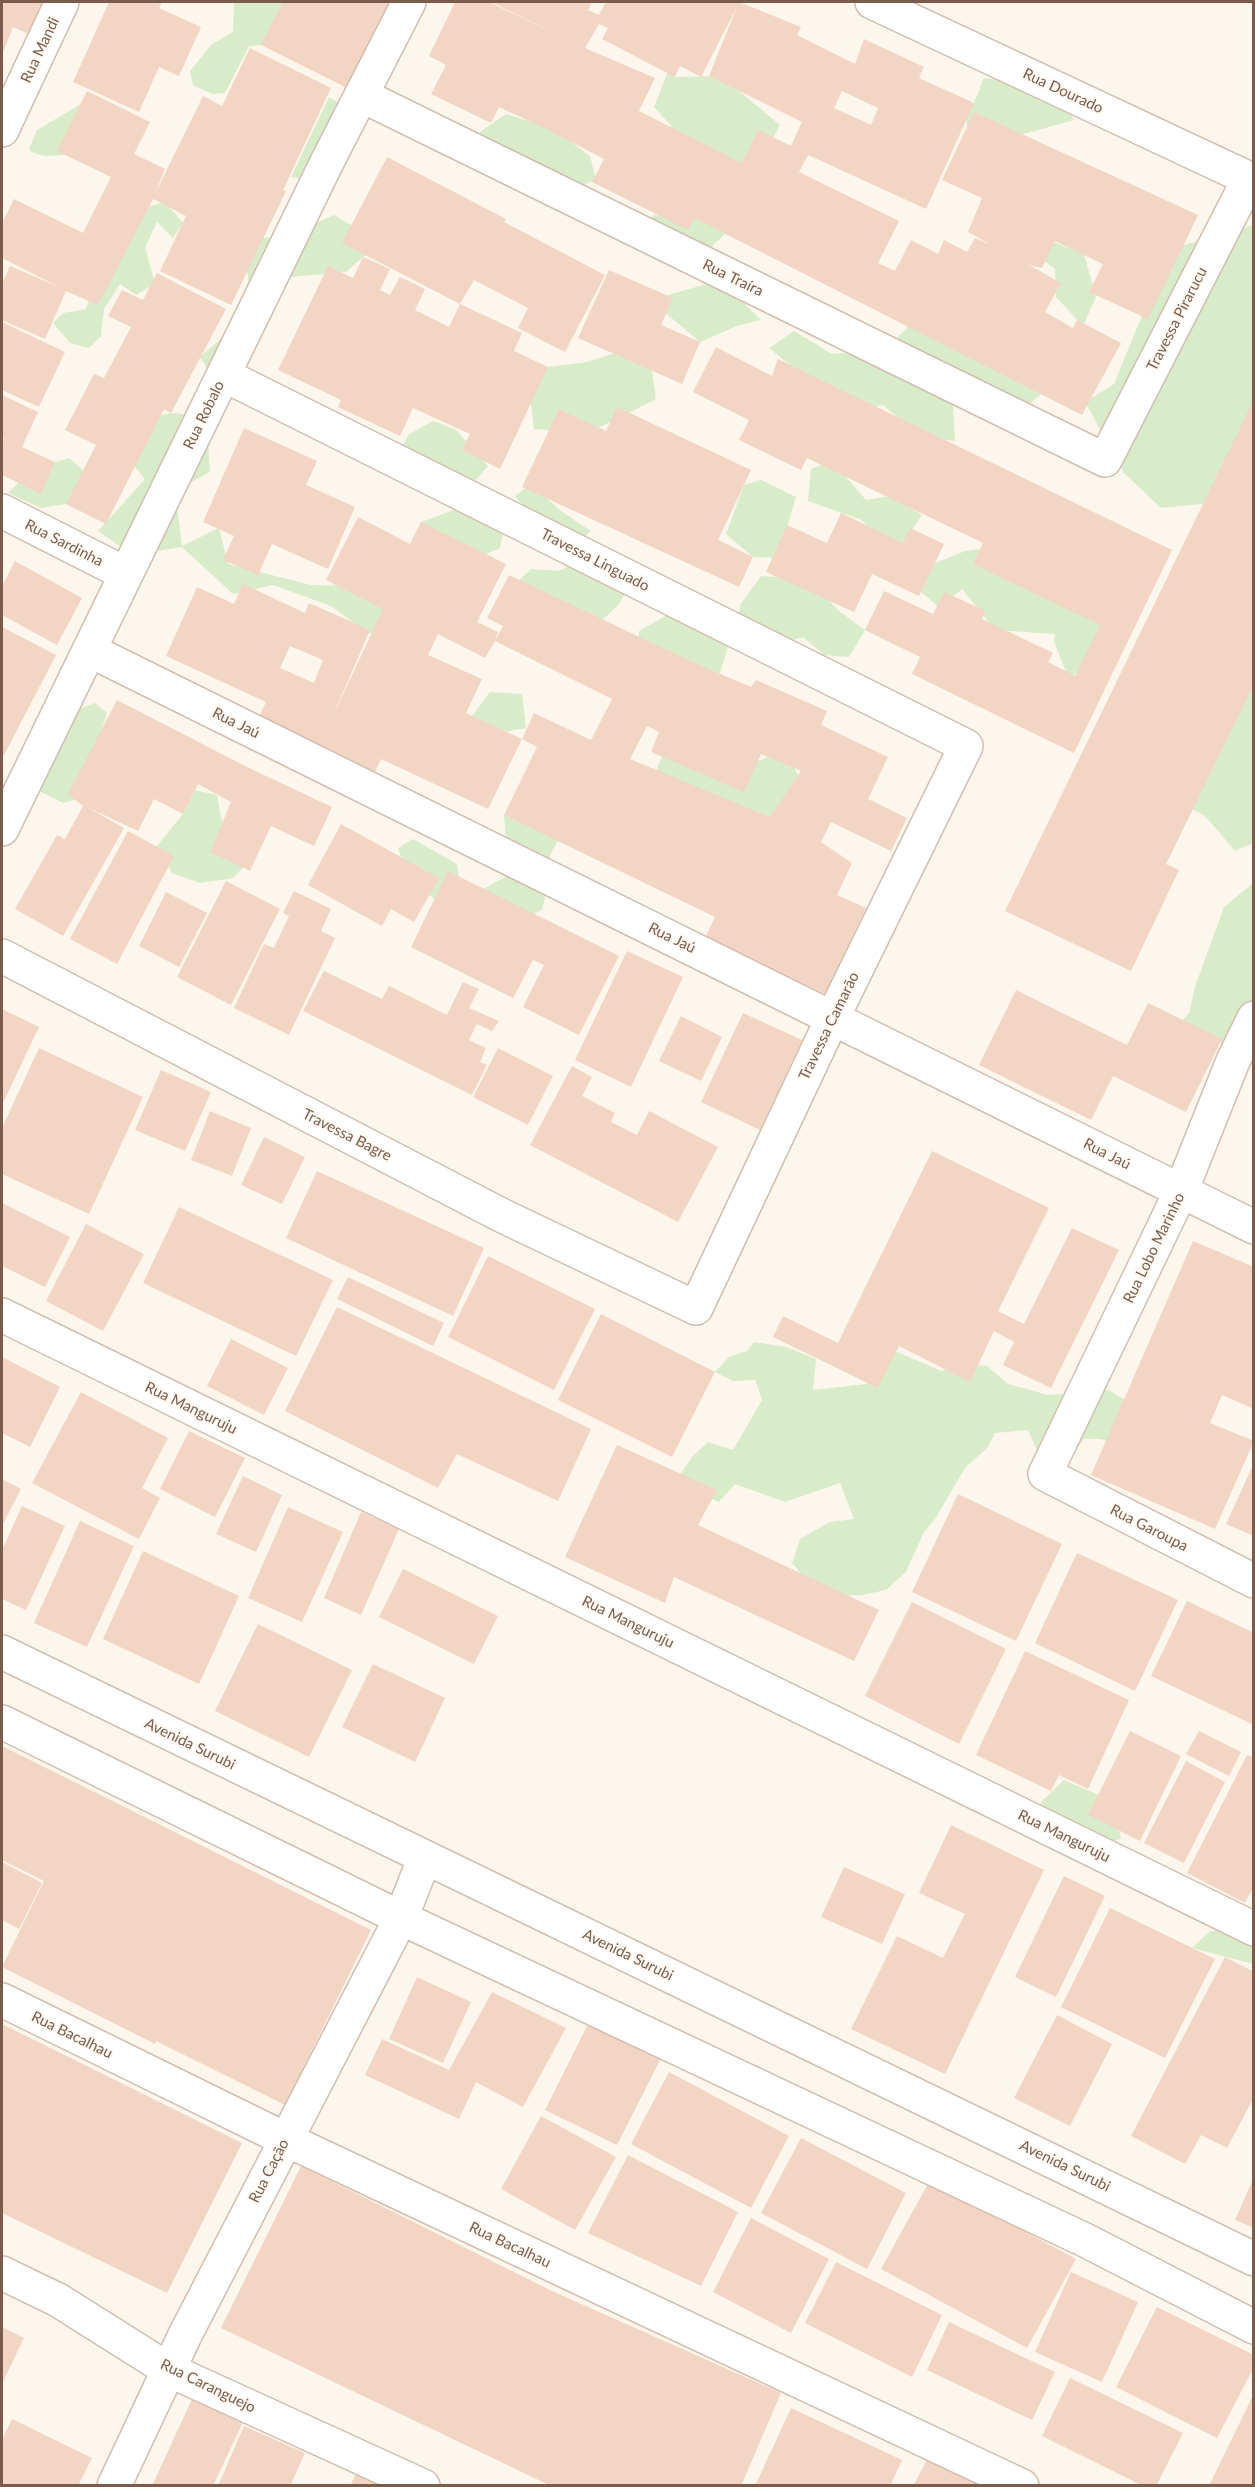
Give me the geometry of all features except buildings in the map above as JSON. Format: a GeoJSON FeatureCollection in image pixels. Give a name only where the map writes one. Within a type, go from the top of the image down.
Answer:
{"type":"FeatureCollection","features":[{"type":"Feature","properties":{"kind":"street","name":"Rua Mandi"},"geometry":{"type":"LineString","coordinates":[[2,130],[62,2]]}},
{"type":"Feature","properties":{"kind":"street","name":"Rua Robalo"},"geometry":{"type":"LineString","coordinates":[[2,830],[361,95],[409,2]]}},
{"type":"Feature","properties":{"kind":"street","name":"Rua Dourado"},"geometry":{"type":"LineString","coordinates":[[872,2],[1251,180]]}},
{"type":"Feature","properties":{"kind":"street","name":"Rua Traíra"},"geometry":{"type":"LineString","coordinates":[[361,95],[1105,460]]}},
{"type":"Feature","properties":{"kind":"street","name":"Travessa Pirarucu"},"geometry":{"type":"LineString","coordinates":[[1105,460],[1251,180]]}},
{"type":"Feature","properties":{"kind":"street","name":"Travessa Linguado"},"geometry":{"type":"LineString","coordinates":[[224,375],[966,746]]}},
{"type":"Feature","properties":{"kind":"street","name":"Rua Sardinha"},"geometry":{"type":"LineString","coordinates":[[2,511],[126,574]]}},
{"type":"Feature","properties":{"kind":"street","name":"Rua Jaú"},"geometry":{"type":"LineString","coordinates":[[89,650],[1254,1227]]}},
{"type":"Feature","properties":{"kind":"street","name":"Travessa Camarão"},"geometry":{"type":"LineString","coordinates":[[696,1308],[833,1017],[966,746]]}},
{"type":"Feature","properties":{"kind":"street","name":"Travessa Bagre"},"geometry":{"type":"LineString","coordinates":[[2,956],[503,1216],[696,1308]]}},
{"type":"Feature","properties":{"kind":"street","name":"Rua Lobo Marinho"},"geometry":{"type":"LineString","coordinates":[[1044,1474],[1181,1191],[1233,1061],[1254,1018]]}},
{"type":"Feature","properties":{"kind":"street","name":"Rua Manguruju"},"geometry":{"type":"LineString","coordinates":[[2,1314],[1254,1929]]}},
{"type":"Feature","properties":{"kind":"street","name":"Rua Garoupa"},"geometry":{"type":"LineString","coordinates":[[1044,1474],[1254,1581]]}},
{"type":"Feature","properties":{"kind":"street","name":"Avenida Surubi"},"geometry":{"type":"LineString","coordinates":[[2,1652],[1254,2259]]}},
{"type":"Feature","properties":{"kind":"street"},"geometry":{"type":"LineString","coordinates":[[2,1722],[401,1918],[1085,2240],[1254,2328]]}},
{"type":"Feature","properties":{"kind":"street","name":"Rua Cação"},"geometry":{"type":"LineString","coordinates":[[114,2486],[169,2370],[285,2139],[401,1918],[424,1857]]}},
{"type":"Feature","properties":{"kind":"street","name":"Rua Bacalhau"},"geometry":{"type":"LineString","coordinates":[[2,2000],[285,2139],[1022,2486]]}},
{"type":"Feature","properties":{"kind":"street","name":"Rua Caranguejo"},"geometry":{"type":"LineString","coordinates":[[2,2273],[58,2300],[169,2370],[423,2486]]}},
{"type":"Feature","properties":{"kind":"green space"},"geometry":{"type":"Polygon","coordinates":[[[234,2],[290,2],[280,25],[261,45],[249,46],[225,93],[212,94],[193,85],[190,71],[212,44],[233,32],[234,2]]]}},
{"type":"Feature","properties":{"kind":"green space"},"geometry":{"type":"Polygon","coordinates":[[[668,71],[675,77],[721,76],[780,125],[756,171],[742,163],[718,166],[683,139],[654,107],[668,71]]]}},
{"type":"Feature","properties":{"kind":"green space"},"geometry":{"type":"Polygon","coordinates":[[[984,78],[1014,82],[1062,97],[1074,120],[991,143],[968,133],[965,111],[974,103],[984,78]]]}},
{"type":"Feature","properties":{"kind":"green space"},"geometry":{"type":"Polygon","coordinates":[[[329,97],[339,103],[307,179],[291,177],[329,97]]]}},
{"type":"Feature","properties":{"kind":"green space"},"geometry":{"type":"Polygon","coordinates":[[[81,104],[66,155],[44,156],[31,152],[29,149],[37,130],[81,104]]]}},
{"type":"Feature","properties":{"kind":"green space"},"geometry":{"type":"Polygon","coordinates":[[[506,114],[554,129],[590,156],[596,180],[549,197],[490,173],[480,132],[506,114]]]}},
{"type":"Feature","properties":{"kind":"green space"},"geometry":{"type":"Polygon","coordinates":[[[165,202],[183,223],[173,238],[157,222],[145,247],[155,284],[136,295],[120,284],[104,309],[101,336],[89,348],[70,343],[53,323],[63,313],[86,309],[99,273],[127,212],[165,202]]]}},
{"type":"Feature","properties":{"kind":"green space"},"geometry":{"type":"Polygon","coordinates":[[[714,204],[726,233],[703,255],[638,237],[654,215],[685,218],[714,204]]]}},
{"type":"Feature","properties":{"kind":"green space"},"geometry":{"type":"Polygon","coordinates":[[[334,215],[385,245],[363,257],[346,272],[291,277],[252,312],[246,262],[263,238],[289,235],[334,215]]]}},
{"type":"Feature","properties":{"kind":"green space"},"geometry":{"type":"Polygon","coordinates":[[[1253,225],[1253,448],[1210,503],[1161,508],[1124,473],[1085,402],[1114,384],[1156,281],[1174,248],[1253,225]]]}},
{"type":"Feature","properties":{"kind":"green space"},"geometry":{"type":"Polygon","coordinates":[[[1051,241],[1084,254],[1096,297],[1083,326],[1056,297],[1055,269],[1036,255],[1051,241]]]}},
{"type":"Feature","properties":{"kind":"green space"},"geometry":{"type":"Polygon","coordinates":[[[721,280],[761,320],[737,326],[700,342],[650,300],[721,280]]]}},
{"type":"Feature","properties":{"kind":"green space"},"geometry":{"type":"Polygon","coordinates":[[[252,312],[208,370],[200,357],[252,312]]]}},
{"type":"Feature","properties":{"kind":"green space"},"geometry":{"type":"Polygon","coordinates":[[[909,326],[1051,385],[1015,417],[952,390],[955,441],[919,436],[883,405],[847,411],[769,348],[794,331],[832,354],[873,350],[881,354],[909,326]]]}},
{"type":"Feature","properties":{"kind":"green space"},"geometry":{"type":"Polygon","coordinates":[[[627,349],[652,371],[656,399],[588,433],[534,429],[530,395],[548,367],[587,362],[627,349]]]}},
{"type":"Feature","properties":{"kind":"green space"},"geometry":{"type":"Polygon","coordinates":[[[171,413],[184,414],[207,429],[210,472],[175,491],[182,546],[219,528],[228,564],[311,585],[356,586],[395,593],[394,624],[369,634],[331,606],[273,585],[233,594],[182,547],[133,555],[98,531],[145,479],[130,461],[154,417],[171,413]]]}},
{"type":"Feature","properties":{"kind":"green space"},"geometry":{"type":"Polygon","coordinates":[[[433,421],[455,429],[488,466],[471,486],[400,452],[408,435],[433,421]]]}},
{"type":"Feature","properties":{"kind":"green space"},"geometry":{"type":"Polygon","coordinates":[[[69,458],[83,470],[79,491],[66,504],[41,508],[8,493],[33,469],[69,458]]]}},
{"type":"Feature","properties":{"kind":"green space"},"geometry":{"type":"Polygon","coordinates":[[[832,461],[866,500],[891,496],[922,515],[903,543],[877,538],[862,520],[808,501],[811,469],[832,461]]]}},
{"type":"Feature","properties":{"kind":"green space"},"geometry":{"type":"Polygon","coordinates":[[[761,480],[796,497],[778,558],[753,557],[726,534],[744,485],[761,480]]]}},
{"type":"Feature","properties":{"kind":"green space"},"geometry":{"type":"Polygon","coordinates":[[[531,484],[561,511],[591,531],[577,543],[538,524],[515,496],[531,484]]]}},
{"type":"Feature","properties":{"kind":"green space"},"geometry":{"type":"Polygon","coordinates":[[[479,501],[505,522],[500,548],[477,558],[421,522],[479,501]]]}},
{"type":"Feature","properties":{"kind":"green space"},"geometry":{"type":"Polygon","coordinates":[[[1012,545],[1095,599],[1107,640],[1069,680],[1054,641],[1055,634],[995,630],[962,589],[940,608],[915,587],[935,563],[965,551],[1012,545]]]}},
{"type":"Feature","properties":{"kind":"green space"},"geometry":{"type":"Polygon","coordinates":[[[588,558],[629,588],[618,605],[589,633],[513,586],[531,569],[558,571],[588,558]]]}},
{"type":"Feature","properties":{"kind":"green space"},"geometry":{"type":"Polygon","coordinates":[[[761,576],[809,579],[839,611],[865,630],[849,657],[824,655],[803,637],[774,646],[729,643],[720,673],[668,676],[639,661],[639,631],[683,606],[739,616],[740,605],[761,576]]]}},
{"type":"Feature","properties":{"kind":"green space"},"geometry":{"type":"Polygon","coordinates":[[[1253,621],[1253,843],[1235,851],[1205,816],[1169,797],[1253,621]]]}},
{"type":"Feature","properties":{"kind":"green space"},"geometry":{"type":"Polygon","coordinates":[[[490,692],[522,694],[526,728],[505,732],[472,716],[490,692]]]}},
{"type":"Feature","properties":{"kind":"green space"},"geometry":{"type":"Polygon","coordinates":[[[95,703],[107,713],[77,799],[63,803],[41,792],[37,780],[73,711],[95,703]]]}},
{"type":"Feature","properties":{"kind":"green space"},"geometry":{"type":"Polygon","coordinates":[[[785,750],[802,783],[770,817],[656,772],[662,755],[722,776],[785,750]]]}},
{"type":"Feature","properties":{"kind":"green space"},"geometry":{"type":"Polygon","coordinates":[[[195,790],[217,795],[221,818],[249,862],[233,878],[200,883],[172,873],[156,847],[183,814],[195,790]]]}},
{"type":"Feature","properties":{"kind":"green space"},"geometry":{"type":"Polygon","coordinates":[[[504,815],[558,840],[550,855],[548,882],[542,910],[518,921],[436,901],[407,873],[398,848],[413,839],[457,864],[459,879],[480,891],[514,872],[506,842],[504,815]]]}},
{"type":"Feature","properties":{"kind":"green space"},"geometry":{"type":"Polygon","coordinates":[[[1253,883],[1253,1042],[1223,1044],[1180,1023],[1189,1013],[1195,987],[1224,907],[1253,883]]]}},
{"type":"Feature","properties":{"kind":"green space"},"geometry":{"type":"Polygon","coordinates":[[[754,1342],[786,1347],[816,1359],[813,1390],[866,1384],[895,1351],[941,1371],[963,1364],[987,1366],[1008,1384],[1048,1395],[1109,1390],[1125,1400],[1127,1450],[1101,1439],[1084,1439],[1059,1474],[1044,1467],[1028,1430],[995,1433],[987,1448],[965,1468],[935,1519],[924,1532],[906,1572],[886,1590],[862,1595],[839,1596],[809,1583],[792,1563],[800,1539],[830,1522],[854,1519],[840,1483],[785,1502],[735,1484],[719,1502],[684,1486],[679,1476],[692,1457],[708,1442],[733,1450],[762,1400],[755,1380],[733,1381],[715,1372],[729,1357],[747,1351],[754,1342]]]}},
{"type":"Feature","properties":{"kind":"green space"},"geometry":{"type":"Polygon","coordinates":[[[1064,1780],[1104,1797],[1115,1810],[1121,1838],[1080,1859],[1067,1857],[1048,1841],[1037,1811],[1042,1801],[1064,1780]]]}},
{"type":"Feature","properties":{"kind":"green space"},"geometry":{"type":"Polygon","coordinates":[[[1253,1929],[1253,1964],[1192,1948],[1210,1931],[1253,1929]]]}}]}
